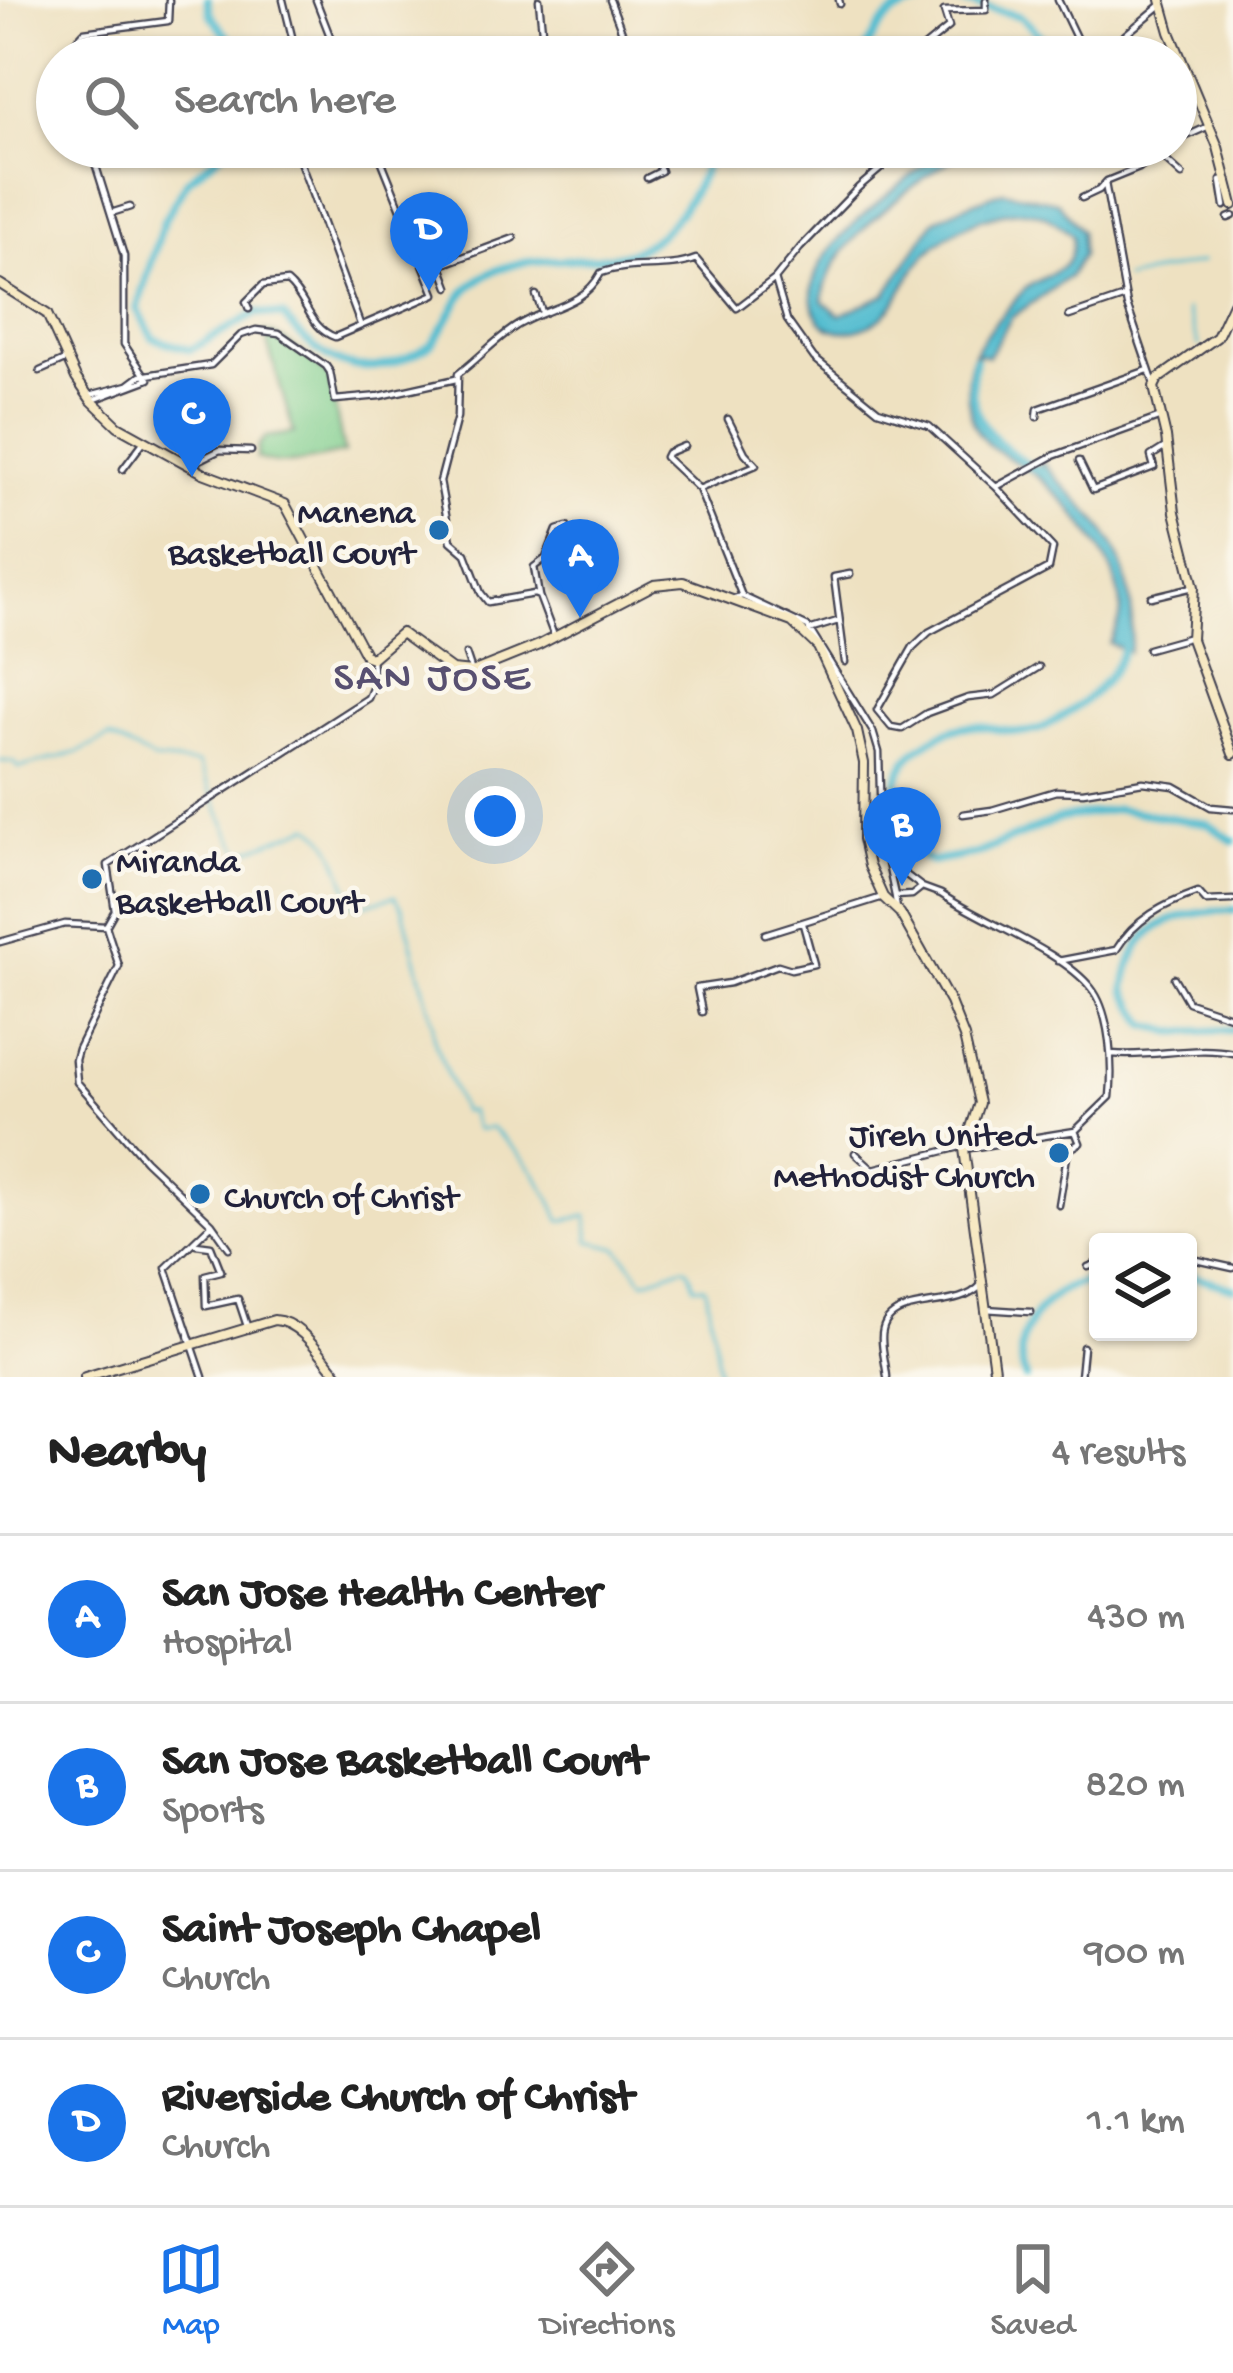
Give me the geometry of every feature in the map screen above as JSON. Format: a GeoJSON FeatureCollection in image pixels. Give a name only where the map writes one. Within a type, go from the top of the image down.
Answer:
{"type":"FeatureCollection","features":[{"type":"Feature","properties":{"kind":"street"},"geometry":{"type":"LineString","coordinates":[[80,36],[168,21],[169,0]]}},
{"type":"Feature","properties":{"kind":"street"},"geometry":{"type":"LineString","coordinates":[[283,0],[292,36]]}},
{"type":"Feature","properties":{"kind":"street"},"geometry":{"type":"LineString","coordinates":[[316,0],[330,36]]}},
{"type":"Feature","properties":{"kind":"street"},"geometry":{"type":"LineString","coordinates":[[539,0],[542,36]]}},
{"type":"Feature","properties":{"kind":"street"},"geometry":{"type":"LineString","coordinates":[[610,0],[624,36]]}},
{"type":"Feature","properties":{"kind":"street"},"geometry":{"type":"LineString","coordinates":[[938,36],[949,27],[947,9],[986,10],[986,0]]}},
{"type":"Feature","properties":{"kind":"street"},"geometry":{"type":"LineString","coordinates":[[1058,0],[1075,36]]}},
{"type":"Feature","properties":{"kind":"street"},"geometry":{"type":"LineString","coordinates":[[1127,36],[1160,5],[1171,36]]}},
{"type":"Feature","properties":{"kind":"street"},"geometry":{"type":"LineString","coordinates":[[1197,101],[1225,180],[1229,206]]}},
{"type":"Feature","properties":{"kind":"street"},"geometry":{"type":"LineString","coordinates":[[1197,131],[1208,126]]}},
{"type":"Feature","properties":{"kind":"street"},"geometry":{"type":"LineString","coordinates":[[97,168],[127,273],[121,316],[124,344],[146,377]]}},
{"type":"Feature","properties":{"kind":"street"},"geometry":{"type":"LineString","coordinates":[[302,168],[360,324]]}},
{"type":"Feature","properties":{"kind":"street"},"geometry":{"type":"LineString","coordinates":[[249,309],[246,303],[253,293],[263,285],[283,281],[295,288],[314,322],[335,338],[434,295],[436,290],[387,168]]}},
{"type":"Feature","properties":{"kind":"street"},"geometry":{"type":"LineString","coordinates":[[647,178],[660,168]]}},
{"type":"Feature","properties":{"kind":"street"},"geometry":{"type":"LineString","coordinates":[[89,398],[146,377],[211,365],[241,335],[256,330],[279,333],[326,366],[335,400],[380,396],[456,379],[508,332],[581,298],[604,271],[624,266],[682,265],[696,260],[734,308],[776,279],[843,202],[882,168]]}},
{"type":"Feature","properties":{"kind":"street"},"geometry":{"type":"LineString","coordinates":[[1082,198],[1136,168]]}},
{"type":"Feature","properties":{"kind":"street"},"geometry":{"type":"LineString","coordinates":[[1174,168],[1182,175]]}},
{"type":"Feature","properties":{"kind":"street"},"geometry":{"type":"LineString","coordinates":[[1105,183],[1125,297],[1160,418],[1176,529],[1190,581],[1190,637],[1231,754]]}},
{"type":"Feature","properties":{"kind":"street"},"geometry":{"type":"LineString","coordinates":[[111,213],[130,207]]}},
{"type":"Feature","properties":{"kind":"street"},"geometry":{"type":"LineString","coordinates":[[428,270],[514,238]]}},
{"type":"Feature","properties":{"kind":"street"},"geometry":{"type":"LineString","coordinates":[[441,266],[449,287]]}},
{"type":"Feature","properties":{"kind":"street"},"geometry":{"type":"LineString","coordinates":[[776,279],[787,320],[814,358],[878,410],[929,426],[1053,548],[1049,568],[929,632],[913,647],[878,707],[862,715]]}},
{"type":"Feature","properties":{"kind":"street"},"geometry":{"type":"LineString","coordinates":[[0,284],[47,314],[89,398],[118,426],[203,472],[289,501],[366,656],[372,658]]}},
{"type":"Feature","properties":{"kind":"street"},"geometry":{"type":"LineString","coordinates":[[536,295],[543,313]]}},
{"type":"Feature","properties":{"kind":"street"},"geometry":{"type":"LineString","coordinates":[[1069,316],[1125,297]]}},
{"type":"Feature","properties":{"kind":"street"},"geometry":{"type":"LineString","coordinates":[[1221,333],[1229,309]]}},
{"type":"Feature","properties":{"kind":"street"},"geometry":{"type":"LineString","coordinates":[[1037,417],[1038,409],[1151,378],[1233,329]]}},
{"type":"Feature","properties":{"kind":"street"},"geometry":{"type":"LineString","coordinates":[[40,371],[67,359]]}},
{"type":"Feature","properties":{"kind":"street"},"geometry":{"type":"LineString","coordinates":[[89,398],[133,388],[160,374]]}},
{"type":"Feature","properties":{"kind":"street"},"geometry":{"type":"LineString","coordinates":[[456,379],[458,406],[440,482],[451,542],[466,554],[488,602],[539,596]]}},
{"type":"Feature","properties":{"kind":"street"},"geometry":{"type":"LineString","coordinates":[[996,487],[1045,460],[1160,418]]}},
{"type":"Feature","properties":{"kind":"street"},"geometry":{"type":"LineString","coordinates":[[699,489],[756,464],[728,419]]}},
{"type":"Feature","properties":{"kind":"street"},"geometry":{"type":"LineString","coordinates":[[123,469],[144,441]]}},
{"type":"Feature","properties":{"kind":"street"},"geometry":{"type":"LineString","coordinates":[[684,446],[665,457],[699,489],[742,596]]}},
{"type":"Feature","properties":{"kind":"street"},"geometry":{"type":"LineString","coordinates":[[1045,460],[1047,448]]}},
{"type":"Feature","properties":{"kind":"street"},"geometry":{"type":"LineString","coordinates":[[193,464],[220,450],[251,451]]}},
{"type":"Feature","properties":{"kind":"street"},"geometry":{"type":"LineString","coordinates":[[1078,461],[1093,490],[1154,467],[1151,456],[1166,451]]}},
{"type":"Feature","properties":{"kind":"street"},"geometry":{"type":"LineString","coordinates":[[554,637],[539,596],[535,564],[546,558],[557,530],[568,527]]}},
{"type":"Feature","properties":{"kind":"street"},"geometry":{"type":"LineString","coordinates":[[845,662],[834,576],[850,574]]}},
{"type":"Feature","properties":{"kind":"street"},"geometry":{"type":"LineString","coordinates":[[1151,597],[1190,581]]}},
{"type":"Feature","properties":{"kind":"street"},"geometry":{"type":"LineString","coordinates":[[372,658],[401,633],[452,670],[472,671],[554,637],[654,585],[692,583],[808,631],[857,731],[862,839],[868,866],[950,1002],[964,1037],[979,1103],[964,1147],[995,1377]]}},
{"type":"Feature","properties":{"kind":"street"},"geometry":{"type":"LineString","coordinates":[[731,599],[742,596],[796,618],[853,698],[879,752],[880,831],[897,910]]}},
{"type":"Feature","properties":{"kind":"street"},"geometry":{"type":"LineString","coordinates":[[808,631],[838,621]]}},
{"type":"Feature","properties":{"kind":"street"},"geometry":{"type":"LineString","coordinates":[[1148,649],[1190,637]]}},
{"type":"Feature","properties":{"kind":"street"},"geometry":{"type":"LineString","coordinates":[[466,654],[472,671]]}},
{"type":"Feature","properties":{"kind":"street"},"geometry":{"type":"LineString","coordinates":[[229,1247],[77,1082],[74,1060],[119,966],[106,926],[115,910],[108,865],[368,698],[374,683],[372,658]]}},
{"type":"Feature","properties":{"kind":"street"},"geometry":{"type":"LineString","coordinates":[[878,707],[891,727],[902,730],[927,713],[968,698],[994,695],[1039,668]]}},
{"type":"Feature","properties":{"kind":"street"},"geometry":{"type":"LineString","coordinates":[[843,704],[853,698]]}},
{"type":"Feature","properties":{"kind":"street"},"geometry":{"type":"LineString","coordinates":[[963,814],[1044,794],[1143,782],[1174,786],[1211,807],[1233,809]]}},
{"type":"Feature","properties":{"kind":"street"},"geometry":{"type":"LineString","coordinates":[[855,1153],[873,1169],[964,1147],[1075,1131],[1085,1117],[1109,1100],[1112,1054],[1094,991],[1058,961],[922,886],[887,861]]}},
{"type":"Feature","properties":{"kind":"street"},"geometry":{"type":"LineString","coordinates":[[896,896],[912,895],[922,886]]}},
{"type":"Feature","properties":{"kind":"street"},"geometry":{"type":"LineString","coordinates":[[1058,961],[1116,950],[1140,920],[1186,896],[1198,892],[1206,901],[1233,900]]}},
{"type":"Feature","properties":{"kind":"street"},"geometry":{"type":"LineString","coordinates":[[765,934],[883,897]]}},
{"type":"Feature","properties":{"kind":"street"},"geometry":{"type":"LineString","coordinates":[[0,942],[65,924],[106,926]]}},
{"type":"Feature","properties":{"kind":"street"},"geometry":{"type":"LineString","coordinates":[[702,1012],[697,988],[730,983],[778,965],[791,970],[814,964],[803,924]]}},
{"type":"Feature","properties":{"kind":"street"},"geometry":{"type":"LineString","coordinates":[[1174,978],[1188,1002],[1233,1017]]}},
{"type":"Feature","properties":{"kind":"street"},"geometry":{"type":"LineString","coordinates":[[1112,1054],[1150,1057],[1204,1048],[1233,1053]]}},
{"type":"Feature","properties":{"kind":"street"},"geometry":{"type":"LineString","coordinates":[[1059,1205],[1068,1150],[1080,1144],[1075,1131]]}},
{"type":"Feature","properties":{"kind":"street"},"geometry":{"type":"LineString","coordinates":[[203,1377],[166,1268],[212,1224]]}},
{"type":"Feature","properties":{"kind":"street"},"geometry":{"type":"LineString","coordinates":[[196,1243],[211,1246],[221,1271],[205,1275],[206,1306],[238,1299],[248,1329]]}},
{"type":"Feature","properties":{"kind":"street"},"geometry":{"type":"LineString","coordinates":[[1197,1260],[1233,1268]]}},
{"type":"Feature","properties":{"kind":"street"},"geometry":{"type":"LineString","coordinates":[[887,1377],[881,1335],[894,1313],[908,1306],[966,1299],[984,1280]]}},
{"type":"Feature","properties":{"kind":"street"},"geometry":{"type":"LineString","coordinates":[[985,1309],[1031,1312]]}},
{"type":"Feature","properties":{"kind":"street"},"geometry":{"type":"LineString","coordinates":[[85,1377],[283,1320],[340,1377]]}},
{"type":"Feature","properties":{"kind":"street"},"geometry":{"type":"LineString","coordinates":[[1080,1377],[1083,1347]]}},
{"type":"Feature","properties":{"kind":"green space"},"geometry":{"type":"Polygon","coordinates":[[[264,332],[289,343],[329,376],[344,453],[289,463],[257,458],[266,437],[294,433],[264,332]]]}},
{"type":"Feature","properties":{"kind":"water"},"geometry":{"type":"Polygon","coordinates":[[[919,168],[940,168],[881,212],[840,257],[823,301],[840,315],[886,294],[934,221],[1003,191],[1058,202],[1081,231],[1082,255],[1069,277],[1012,317],[988,356],[978,353],[971,389],[992,435],[1033,468],[1044,463],[1106,533],[1127,582],[1132,617],[1129,652],[1109,643],[1119,621],[1120,600],[1115,579],[1093,538],[1047,485],[982,438],[969,403],[968,374],[983,337],[1026,289],[1066,263],[1072,236],[1038,213],[998,214],[972,223],[936,245],[877,321],[840,331],[820,320],[814,309],[814,282],[828,252],[919,168]]]}},
{"type":"Feature","properties":{"kind":"waterway"},"geometry":{"type":"LineString","coordinates":[[207,0],[210,14],[227,36]]}},
{"type":"Feature","properties":{"kind":"waterway"},"geometry":{"type":"LineString","coordinates":[[874,36],[889,17],[935,0]]}},
{"type":"Feature","properties":{"kind":"waterway"},"geometry":{"type":"LineString","coordinates":[[954,0],[1020,16],[1041,36]]}},
{"type":"Feature","properties":{"kind":"waterway"},"geometry":{"type":"LineString","coordinates":[[203,168],[187,181],[164,220],[137,309],[153,338],[190,350],[257,313],[283,316],[324,355],[355,367],[390,364],[428,346],[466,291],[499,269],[533,261],[603,258],[637,249],[679,213],[704,168]]}},
{"type":"Feature","properties":{"kind":"waterway"},"geometry":{"type":"LineString","coordinates":[[1125,279],[1202,262]]}},
{"type":"Feature","properties":{"kind":"waterway"},"geometry":{"type":"LineString","coordinates":[[1187,310],[1199,345]]}},
{"type":"Feature","properties":{"kind":"waterway"},"geometry":{"type":"LineString","coordinates":[[975,359],[972,379],[977,412],[995,439],[1038,471]]}},
{"type":"Feature","properties":{"kind":"waterway"},"geometry":{"type":"LineString","coordinates":[[1125,644],[1112,671],[1093,693],[1044,727],[1024,732],[962,727],[917,749],[902,769],[896,791],[896,816],[903,839],[931,862],[976,854],[1059,819],[1118,809],[1208,824],[1233,841]]}},
{"type":"Feature","properties":{"kind":"waterway"},"geometry":{"type":"LineString","coordinates":[[0,761],[14,762],[19,768],[79,752],[109,737],[155,760],[198,764],[243,852],[310,826],[320,833],[333,851],[356,907],[395,896],[403,909],[434,1040],[462,1112],[470,1111],[477,1130],[491,1128],[524,1160],[560,1221],[587,1216],[590,1241],[618,1248],[644,1281],[684,1267],[694,1286],[705,1287]]}},
{"type":"Feature","properties":{"kind":"waterway"},"geometry":{"type":"LineString","coordinates":[[1233,910],[1192,914],[1160,926],[1137,950],[1125,990],[1147,1025],[1174,1032],[1233,1030]]}},
{"type":"Feature","properties":{"kind":"waterway"},"geometry":{"type":"LineString","coordinates":[[1197,1277],[1233,1288]]}},
{"type":"Feature","properties":{"kind":"waterway"},"geometry":{"type":"LineString","coordinates":[[1026,1377],[1021,1353],[1033,1318],[1060,1292],[1089,1281]]}},
{"type":"Feature","properties":{"kind":"waterway"},"geometry":{"type":"LineString","coordinates":[[706,1289],[716,1352]]}},
{"type":"Feature","properties":{"kind":"waterway"},"geometry":{"type":"LineString","coordinates":[[716,1355],[719,1377]]}},
{"type":"Feature","properties":{"kind":"place","name":"Riverside Church of Christ"},"geometry":{"type":"Point","coordinates":[429,291]}},
{"type":"Feature","properties":{"kind":"place","name":"Saint Joseph Chapel"},"geometry":{"type":"Point","coordinates":[192,477]}},
{"type":"Feature","properties":{"kind":"place","name":"Manena Basketball Court"},"geometry":{"type":"Point","coordinates":[439,530]}},
{"type":"Feature","properties":{"kind":"place","name":"San Jose Health Center"},"geometry":{"type":"Point","coordinates":[580,618]}},
{"type":"Feature","properties":{"kind":"place","name":"Miranda Basketball Court"},"geometry":{"type":"Point","coordinates":[92,879]}},
{"type":"Feature","properties":{"kind":"place","name":"San Jose Basketball Court"},"geometry":{"type":"Point","coordinates":[902,886]}},
{"type":"Feature","properties":{"kind":"place","name":"Jireh United Methodist Church"},"geometry":{"type":"Point","coordinates":[1059,1153]}},
{"type":"Feature","properties":{"kind":"place","name":"Church of Christ"},"geometry":{"type":"Point","coordinates":[200,1194]}},
{"type":"Feature","properties":{"kind":"district","name":"SAN JOSE"},"geometry":{"type":"Point","coordinates":[433,673]}}]}
